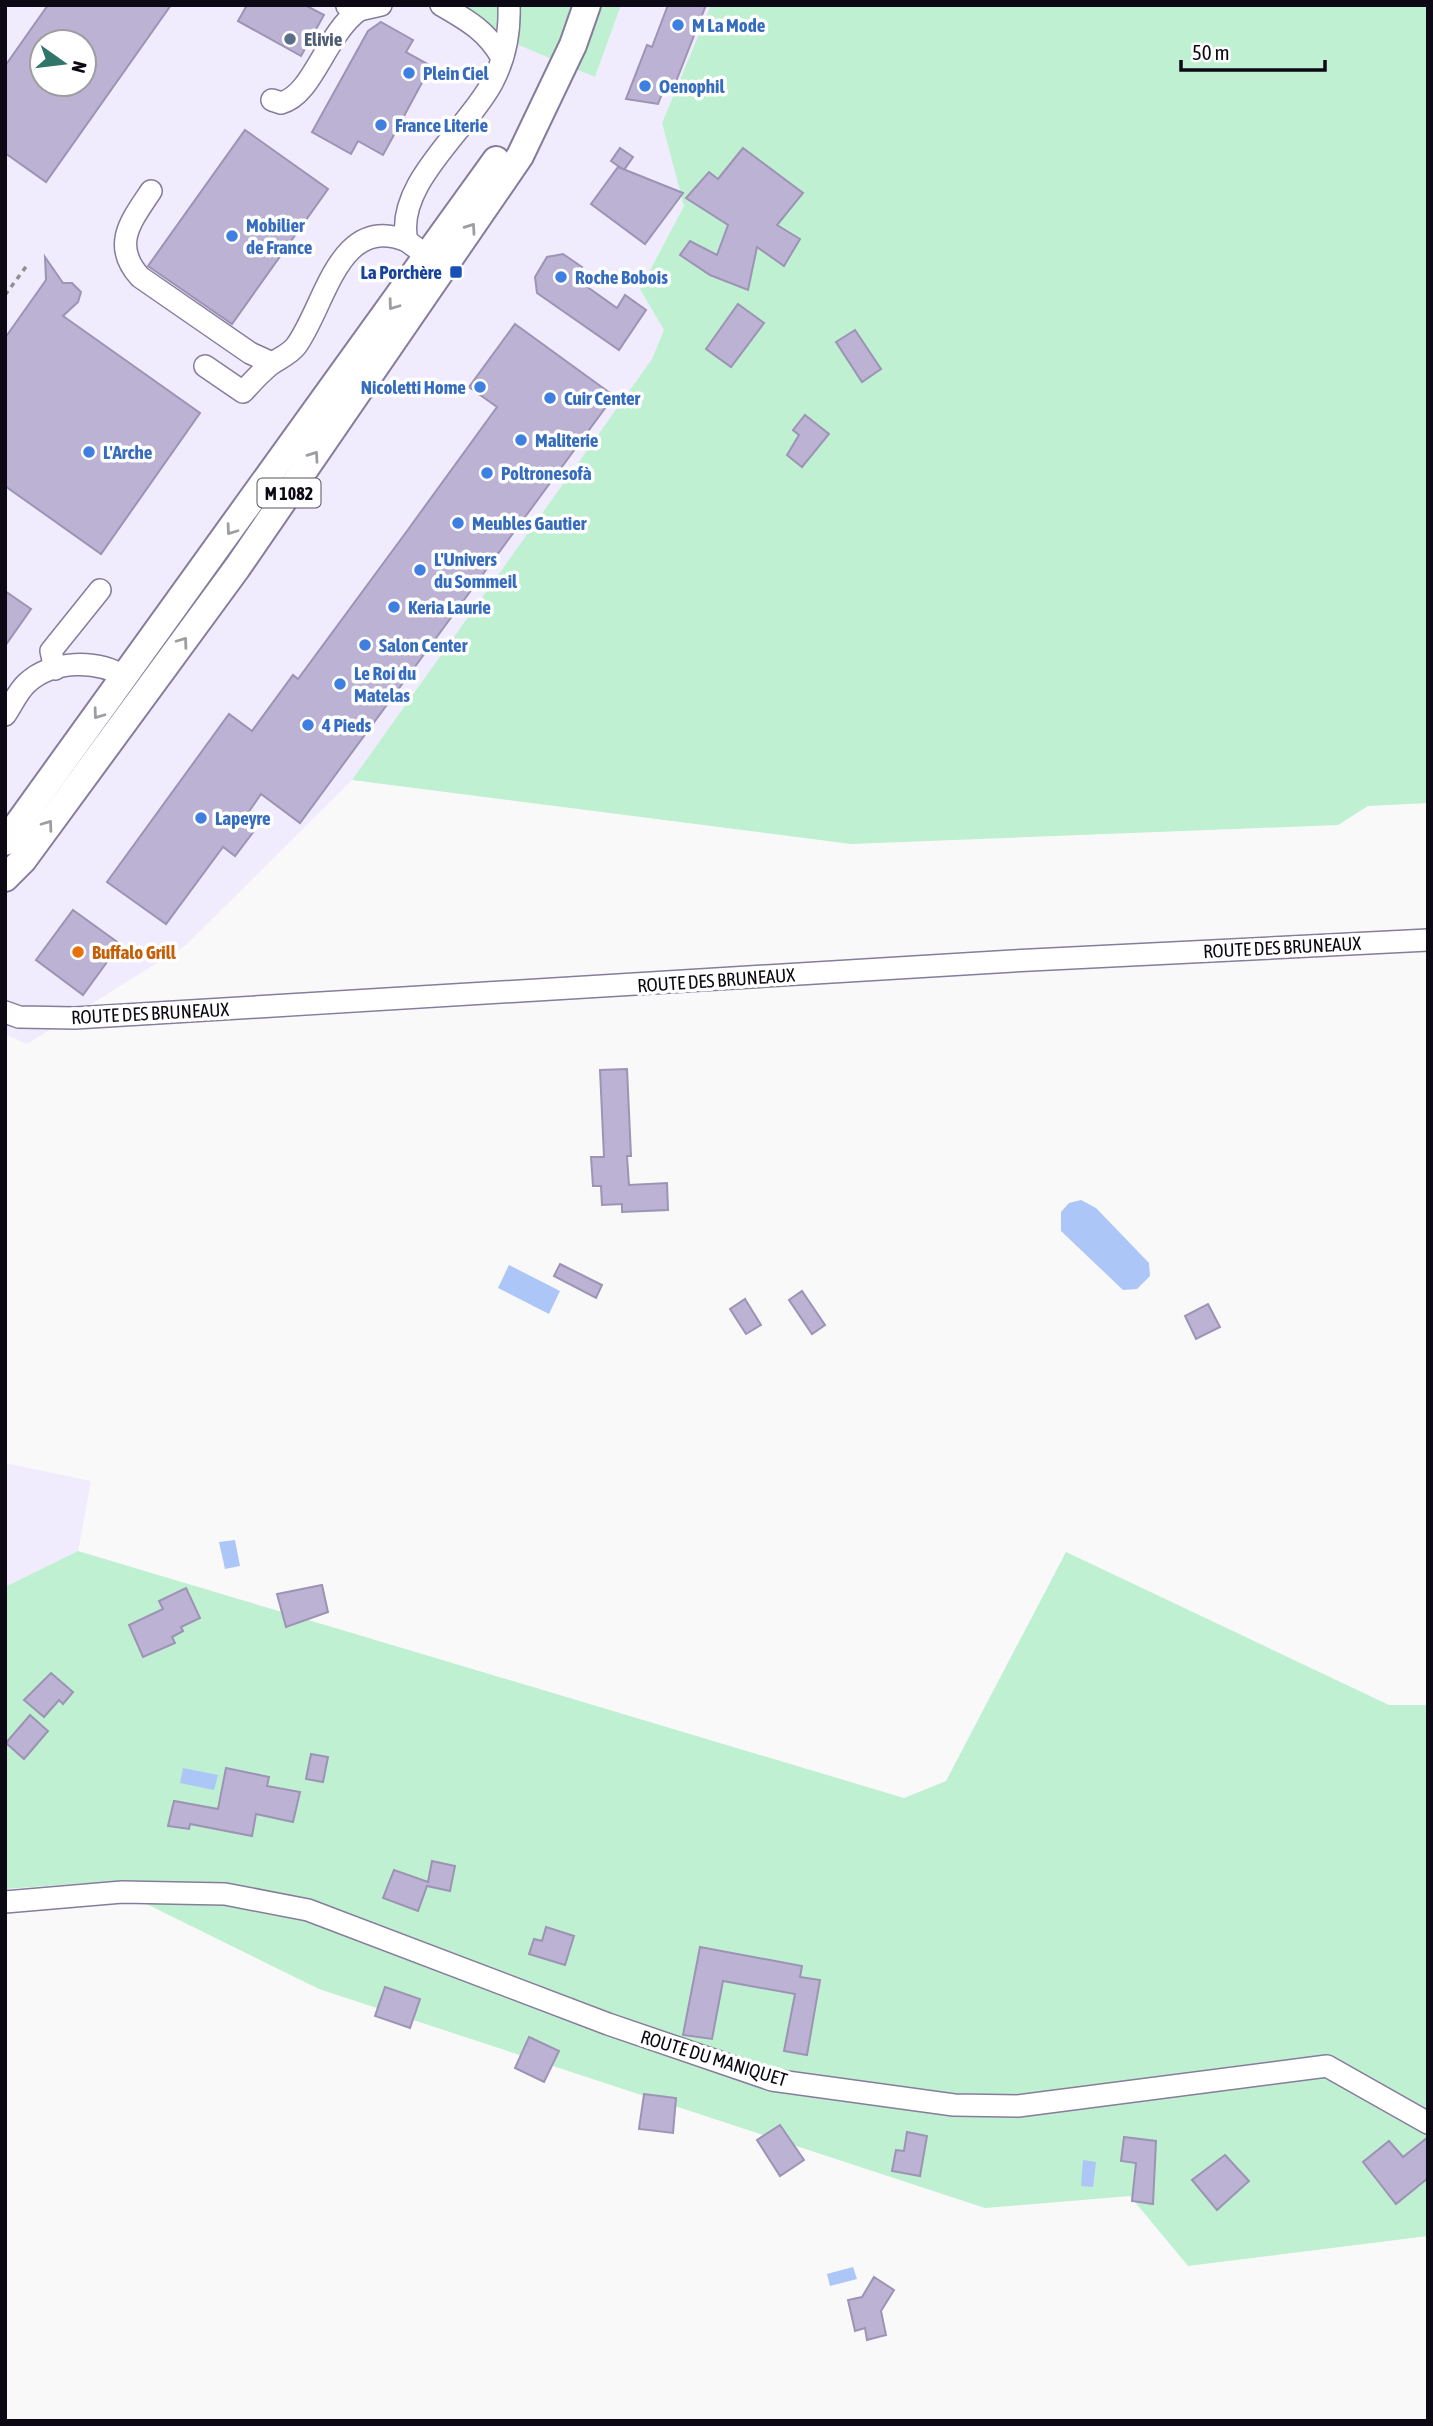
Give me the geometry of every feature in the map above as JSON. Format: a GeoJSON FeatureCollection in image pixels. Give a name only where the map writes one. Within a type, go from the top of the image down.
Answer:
{"type":"FeatureCollection","features":[{"type":"Feature","properties":{"kind":"main road","name":"M 1082"},"geometry":{"type":"LineString","coordinates":[[5,842],[426,255],[549,92],[573,45],[587,5]]}},
{"type":"Feature","properties":{"kind":"main road","name":"M 1082"},"geometry":{"type":"LineString","coordinates":[[5,878],[23,860],[237,568],[426,255]]}},
{"type":"Feature","properties":{"kind":"street"},"geometry":{"type":"LineString","coordinates":[[272,100],[281,103],[300,94],[327,45],[352,8],[381,5]]}},
{"type":"Feature","properties":{"kind":"street"},"geometry":{"type":"LineString","coordinates":[[441,5],[478,27],[492,40],[502,58]]}},
{"type":"Feature","properties":{"kind":"street"},"geometry":{"type":"LineString","coordinates":[[426,255],[404,220],[415,190],[491,84],[510,28],[509,5]]}},
{"type":"Feature","properties":{"kind":"street"},"geometry":{"type":"LineString","coordinates":[[151,191],[130,223],[125,245],[128,264],[140,277],[228,338],[272,363]]}},
{"type":"Feature","properties":{"kind":"street"},"geometry":{"type":"LineString","coordinates":[[205,366],[243,392],[272,363],[289,354],[298,343],[340,263],[360,240],[373,235],[393,235],[426,255]]}},
{"type":"Feature","properties":{"kind":"street"},"geometry":{"type":"LineString","coordinates":[[55,669],[51,651],[100,590]]}},
{"type":"Feature","properties":{"kind":"street"},"geometry":{"type":"LineString","coordinates":[[5,715],[26,684],[55,669],[77,665],[99,666],[125,677]]}},
{"type":"Feature","properties":{"kind":"street","name":"ROUTE DES BRUNEAUX"},"geometry":{"type":"LineString","coordinates":[[5,1012],[19,1017],[75,1018],[1013,961],[1428,940]]}},
{"type":"Feature","properties":{"kind":"street","name":"ROUTE DU MANIQUET"},"geometry":{"type":"LineString","coordinates":[[5,1902],[122,1892],[212,1894],[309,1910],[608,2024],[772,2080],[954,2105],[1018,2106],[1327,2066],[1428,2123]]}},
{"type":"Feature","properties":{"kind":"path"},"geometry":{"type":"LineString","coordinates":[[5,296],[28,264]]}},
{"type":"Feature","properties":{"kind":"shaded area"},"geometry":{"type":"Polygon","coordinates":[[[5,5],[455,5],[595,77],[621,5],[711,5],[662,123],[684,206],[640,288],[664,330],[652,359],[352,780],[186,945],[27,1044],[5,1034],[5,5]]]}},
{"type":"Feature","properties":{"kind":"shaded area"},"geometry":{"type":"Polygon","coordinates":[[[5,1463],[91,1481],[78,1551],[5,1587],[5,1463]]]}},
{"type":"Feature","properties":{"kind":"green space"},"geometry":{"type":"Polygon","coordinates":[[[455,5],[621,5],[595,77],[514,43],[455,5]]]}},
{"type":"Feature","properties":{"kind":"green space"},"geometry":{"type":"Polygon","coordinates":[[[711,5],[1428,5],[1428,803],[1368,806],[1338,825],[851,844],[352,780],[652,359],[664,330],[640,289],[684,206],[662,123],[711,5]]]}},
{"type":"Feature","properties":{"kind":"green space"},"geometry":{"type":"Polygon","coordinates":[[[78,1551],[904,1798],[946,1781],[1066,1552],[1389,1705],[1428,1705],[1428,2236],[1188,2266],[1130,2196],[985,2208],[319,1989],[102,1882],[5,1889],[5,1587],[78,1551]]]}},
{"type":"Feature","properties":{"kind":"water"},"geometry":{"type":"Polygon","coordinates":[[[1081,1200],[1096,1208],[1149,1263],[1150,1276],[1137,1289],[1123,1290],[1061,1231],[1061,1212],[1069,1203],[1081,1200]]]}},
{"type":"Feature","properties":{"kind":"water"},"geometry":{"type":"Polygon","coordinates":[[[509,1265],[560,1291],[549,1314],[498,1288],[509,1265]]]}},
{"type":"Feature","properties":{"kind":"water"},"geometry":{"type":"Polygon","coordinates":[[[235,1540],[240,1566],[225,1569],[219,1542],[235,1540]]]}},
{"type":"Feature","properties":{"kind":"water"},"geometry":{"type":"Polygon","coordinates":[[[183,1768],[218,1775],[214,1790],[180,1783],[183,1768]]]}},
{"type":"Feature","properties":{"kind":"water"},"geometry":{"type":"Polygon","coordinates":[[[1083,2160],[1096,2162],[1093,2187],[1081,2186],[1083,2160]]]}},
{"type":"Feature","properties":{"kind":"water"},"geometry":{"type":"Polygon","coordinates":[[[853,2267],[857,2279],[830,2286],[827,2274],[853,2267]]]}},
{"type":"Feature","properties":{"kind":"building"},"geometry":{"type":"Polygon","coordinates":[[[48,5],[171,5],[46,182],[5,153],[5,66],[28,33],[28,98],[98,98],[98,28],[32,28],[48,5]]]}},
{"type":"Feature","properties":{"kind":"building","name":"Elivie"},"geometry":{"type":"Polygon","coordinates":[[[247,5],[305,5],[324,15],[301,56],[238,21],[247,5]]]}},
{"type":"Feature","properties":{"kind":"building"},"geometry":{"type":"Polygon","coordinates":[[[668,5],[706,5],[675,84],[667,81],[658,104],[626,99],[647,45],[652,47],[668,5]]]}},
{"type":"Feature","properties":{"kind":"building"},"geometry":{"type":"Polygon","coordinates":[[[381,22],[413,40],[406,52],[431,66],[404,116],[408,126],[395,133],[383,155],[358,141],[351,154],[312,132],[368,31],[381,22]]]}},
{"type":"Feature","properties":{"kind":"building","name":"Mobilier de France"},"geometry":{"type":"Polygon","coordinates":[[[245,130],[328,189],[232,324],[148,266],[245,130]]]}},
{"type":"Feature","properties":{"kind":"building"},"geometry":{"type":"Polygon","coordinates":[[[620,148],[633,157],[624,170],[611,161],[620,148]]]}},
{"type":"Feature","properties":{"kind":"building"},"geometry":{"type":"Polygon","coordinates":[[[743,148],[803,193],[777,225],[800,239],[784,266],[757,247],[748,290],[710,275],[680,255],[690,241],[717,255],[728,225],[686,198],[709,172],[718,179],[743,148]]]}},
{"type":"Feature","properties":{"kind":"building"},"geometry":{"type":"Polygon","coordinates":[[[618,167],[683,193],[645,244],[591,204],[618,167]]]}},
{"type":"Feature","properties":{"kind":"building"},"geometry":{"type":"Polygon","coordinates":[[[563,254],[582,267],[586,286],[617,308],[625,295],[646,310],[619,350],[537,293],[535,277],[547,257],[563,254]]]}},
{"type":"Feature","properties":{"kind":"building","name":"L'Arche"},"geometry":{"type":"Polygon","coordinates":[[[45,257],[63,283],[72,283],[81,292],[78,302],[63,316],[200,413],[101,554],[5,486],[5,338],[46,280],[45,257]]]}},
{"type":"Feature","properties":{"kind":"building"},"geometry":{"type":"Polygon","coordinates":[[[738,304],[764,323],[731,367],[706,349],[738,304]]]}},
{"type":"Feature","properties":{"kind":"building"},"geometry":{"type":"Polygon","coordinates":[[[515,324],[614,396],[300,823],[261,794],[248,813],[254,831],[235,856],[223,847],[166,924],[107,882],[229,714],[252,731],[293,675],[298,679],[407,531],[497,407],[469,387],[515,324]]]}},
{"type":"Feature","properties":{"kind":"building"},"geometry":{"type":"Polygon","coordinates":[[[855,330],[881,369],[862,382],[836,342],[855,330]]]}},
{"type":"Feature","properties":{"kind":"building"},"geometry":{"type":"Polygon","coordinates":[[[805,415],[829,434],[802,467],[787,455],[799,435],[793,430],[805,415]]]}},
{"type":"Feature","properties":{"kind":"building"},"geometry":{"type":"Polygon","coordinates":[[[5,591],[31,609],[5,646],[5,591]]]}},
{"type":"Feature","properties":{"kind":"building","name":"Buffalo Grill"},"geometry":{"type":"Polygon","coordinates":[[[73,910],[120,944],[83,995],[36,960],[73,910]]]}},
{"type":"Feature","properties":{"kind":"building"},"geometry":{"type":"Polygon","coordinates":[[[627,1069],[631,1156],[627,1156],[629,1185],[667,1183],[668,1210],[622,1212],[622,1204],[602,1205],[601,1186],[593,1186],[591,1157],[604,1157],[600,1070],[627,1069]]]}},
{"type":"Feature","properties":{"kind":"building"},"geometry":{"type":"Polygon","coordinates":[[[560,1264],[602,1285],[596,1298],[554,1276],[560,1264]]]}},
{"type":"Feature","properties":{"kind":"building"},"geometry":{"type":"Polygon","coordinates":[[[802,1291],[825,1325],[812,1334],[789,1300],[802,1291]]]}},
{"type":"Feature","properties":{"kind":"building"},"geometry":{"type":"Polygon","coordinates":[[[745,1299],[761,1325],[746,1334],[730,1309],[745,1299]]]}},
{"type":"Feature","properties":{"kind":"building"},"geometry":{"type":"Polygon","coordinates":[[[1208,1304],[1220,1327],[1196,1339],[1185,1316],[1208,1304]]]}},
{"type":"Feature","properties":{"kind":"building"},"geometry":{"type":"Polygon","coordinates":[[[322,1585],[328,1612],[286,1627],[277,1594],[322,1585]]]}},
{"type":"Feature","properties":{"kind":"building"},"geometry":{"type":"Polygon","coordinates":[[[186,1588],[200,1618],[181,1627],[183,1631],[172,1637],[175,1643],[143,1657],[129,1625],[163,1609],[159,1601],[186,1588]]]}},
{"type":"Feature","properties":{"kind":"building"},"geometry":{"type":"Polygon","coordinates":[[[51,1673],[73,1692],[63,1704],[59,1700],[44,1717],[24,1700],[51,1673]]]}},
{"type":"Feature","properties":{"kind":"building"},"geometry":{"type":"Polygon","coordinates":[[[30,1715],[48,1731],[24,1759],[6,1743],[30,1715]]]}},
{"type":"Feature","properties":{"kind":"building"},"geometry":{"type":"Polygon","coordinates":[[[311,1754],[328,1757],[323,1782],[306,1779],[311,1754]]]}},
{"type":"Feature","properties":{"kind":"building"},"geometry":{"type":"Polygon","coordinates":[[[226,1768],[269,1777],[267,1786],[300,1792],[293,1822],[256,1814],[252,1836],[190,1824],[189,1829],[168,1826],[174,1801],[218,1809],[226,1768]]]}},
{"type":"Feature","properties":{"kind":"building"},"geometry":{"type":"Polygon","coordinates":[[[432,1861],[455,1866],[450,1891],[427,1886],[418,1911],[383,1898],[394,1870],[428,1882],[432,1861]]]}},
{"type":"Feature","properties":{"kind":"building"},"geometry":{"type":"Polygon","coordinates":[[[546,1927],[574,1936],[565,1965],[529,1954],[534,1939],[542,1941],[546,1927]]]}},
{"type":"Feature","properties":{"kind":"building"},"geometry":{"type":"Polygon","coordinates":[[[700,1947],[802,1966],[800,1977],[820,1980],[807,2055],[784,2051],[795,1994],[723,1981],[712,2039],[683,2035],[700,1947]]]}},
{"type":"Feature","properties":{"kind":"building"},"geometry":{"type":"Polygon","coordinates":[[[385,1987],[420,1999],[410,2028],[375,2016],[385,1987]]]}},
{"type":"Feature","properties":{"kind":"building"},"geometry":{"type":"Polygon","coordinates":[[[529,2037],[559,2051],[544,2082],[515,2068],[529,2037]]]}},
{"type":"Feature","properties":{"kind":"building"},"geometry":{"type":"Polygon","coordinates":[[[644,2094],[676,2098],[673,2133],[639,2129],[644,2094]]]}},
{"type":"Feature","properties":{"kind":"building"},"geometry":{"type":"Polygon","coordinates":[[[780,2125],[804,2160],[780,2176],[757,2140],[780,2125]]]}},
{"type":"Feature","properties":{"kind":"building"},"geometry":{"type":"Polygon","coordinates":[[[907,2132],[927,2136],[920,2176],[892,2171],[896,2150],[904,2151],[907,2132]]]}},
{"type":"Feature","properties":{"kind":"building"},"geometry":{"type":"Polygon","coordinates":[[[1124,2137],[1156,2141],[1153,2204],[1132,2201],[1136,2163],[1121,2161],[1124,2137]]]}},
{"type":"Feature","properties":{"kind":"building"},"geometry":{"type":"Polygon","coordinates":[[[1428,2137],[1428,2178],[1396,2204],[1363,2162],[1389,2141],[1403,2157],[1428,2137]]]}},
{"type":"Feature","properties":{"kind":"building"},"geometry":{"type":"Polygon","coordinates":[[[1225,2155],[1249,2181],[1217,2210],[1192,2180],[1225,2155]]]}},
{"type":"Feature","properties":{"kind":"building"},"geometry":{"type":"Polygon","coordinates":[[[874,2277],[894,2290],[881,2311],[886,2335],[867,2340],[865,2328],[855,2331],[848,2300],[862,2297],[874,2277]]]}},
{"type":"Feature","properties":{"kind":"place","name":"M La Mode"},"geometry":{"type":"Point","coordinates":[678,25]}},
{"type":"Feature","properties":{"kind":"place","name":"Elivie"},"geometry":{"type":"Point","coordinates":[290,39]}},
{"type":"Feature","properties":{"kind":"place","name":"Plein Ciel"},"geometry":{"type":"Point","coordinates":[409,73]}},
{"type":"Feature","properties":{"kind":"place","name":"Oenophil"},"geometry":{"type":"Point","coordinates":[645,86]}},
{"type":"Feature","properties":{"kind":"place","name":"France Literie"},"geometry":{"type":"Point","coordinates":[381,125]}},
{"type":"Feature","properties":{"kind":"place","name":"Mobilier de France"},"geometry":{"type":"Point","coordinates":[232,236]}},
{"type":"Feature","properties":{"kind":"place","name":"La Porchère"},"geometry":{"type":"Point","coordinates":[456,272]}},
{"type":"Feature","properties":{"kind":"place","name":"Roche Bobois"},"geometry":{"type":"Point","coordinates":[561,277]}},
{"type":"Feature","properties":{"kind":"place","name":"Nicoletti Home"},"geometry":{"type":"Point","coordinates":[480,387]}},
{"type":"Feature","properties":{"kind":"place","name":"Cuir Center"},"geometry":{"type":"Point","coordinates":[550,398]}},
{"type":"Feature","properties":{"kind":"place","name":"Maliterie"},"geometry":{"type":"Point","coordinates":[521,440]}},
{"type":"Feature","properties":{"kind":"place","name":"L'Arche"},"geometry":{"type":"Point","coordinates":[89,452]}},
{"type":"Feature","properties":{"kind":"place","name":"Poltronesofà"},"geometry":{"type":"Point","coordinates":[487,473]}},
{"type":"Feature","properties":{"kind":"place","name":"Meubles Gautier"},"geometry":{"type":"Point","coordinates":[458,523]}},
{"type":"Feature","properties":{"kind":"place","name":"L'Univers du Sommeil"},"geometry":{"type":"Point","coordinates":[420,570]}},
{"type":"Feature","properties":{"kind":"place","name":"Keria Laurie"},"geometry":{"type":"Point","coordinates":[394,607]}},
{"type":"Feature","properties":{"kind":"place","name":"Salon Center"},"geometry":{"type":"Point","coordinates":[365,645]}},
{"type":"Feature","properties":{"kind":"place","name":"Le Roi du Matelas"},"geometry":{"type":"Point","coordinates":[340,684]}},
{"type":"Feature","properties":{"kind":"place","name":"4 Pieds"},"geometry":{"type":"Point","coordinates":[308,725]}},
{"type":"Feature","properties":{"kind":"place","name":"Lapeyre"},"geometry":{"type":"Point","coordinates":[201,818]}},
{"type":"Feature","properties":{"kind":"place","name":"Buffalo Grill"},"geometry":{"type":"Point","coordinates":[78,952]}}]}
